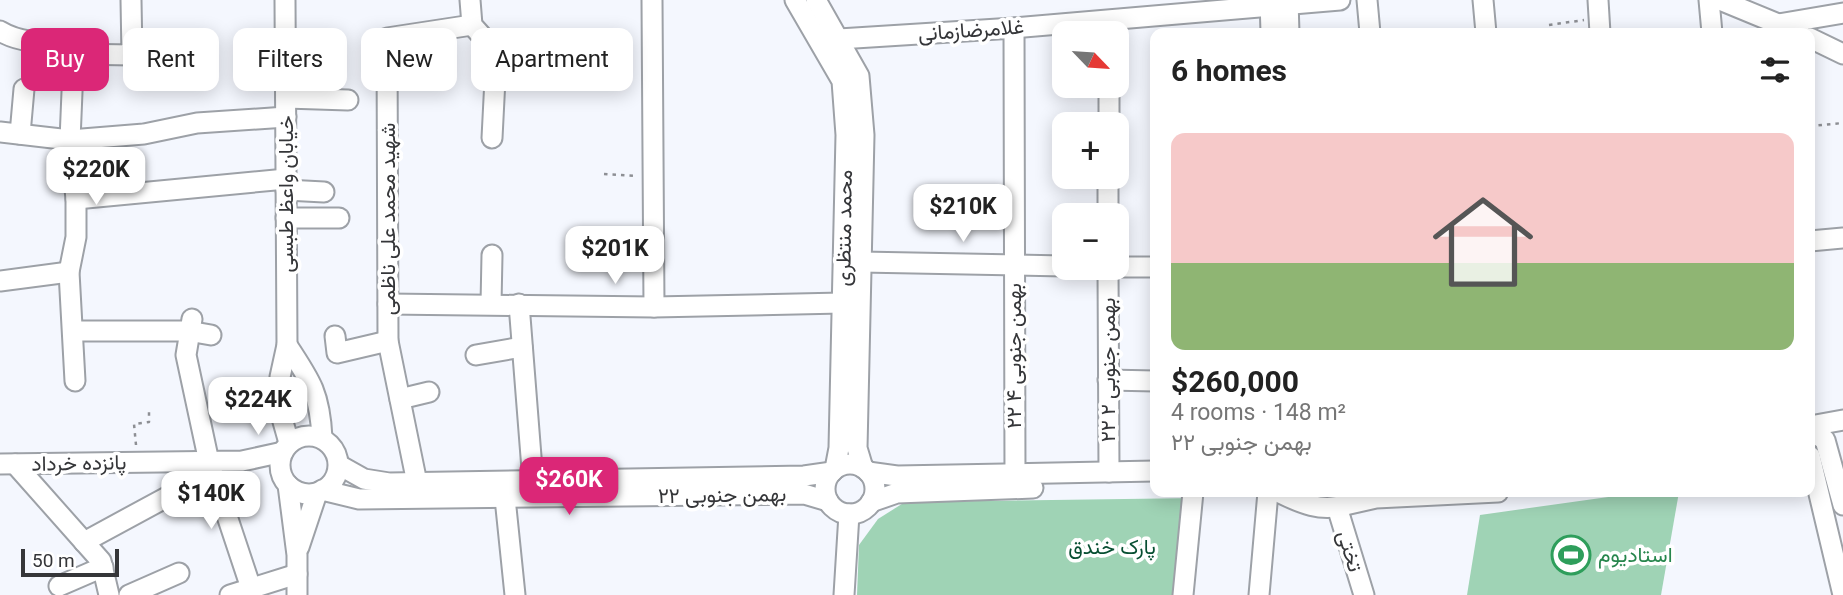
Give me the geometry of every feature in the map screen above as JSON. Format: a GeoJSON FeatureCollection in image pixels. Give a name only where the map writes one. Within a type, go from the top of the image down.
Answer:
{"type":"FeatureCollection","features":[{"type":"Feature","properties":{"kind":"street"},"geometry":{"type":"LineString","coordinates":[[109,55],[132,55],[131,0]]}},
{"type":"Feature","properties":{"kind":"street","name":"خیابان واعظ طبسی"},"geometry":{"type":"LineString","coordinates":[[285,0],[287,345],[279,377],[278,404],[286,448]]}},
{"type":"Feature","properties":{"kind":"street"},"geometry":{"type":"LineString","coordinates":[[470,0],[472,25],[489,44],[495,79],[492,138]]}},
{"type":"Feature","properties":{"kind":"street"},"geometry":{"type":"LineString","coordinates":[[652,0],[654,307]]}},
{"type":"Feature","properties":{"kind":"street","name":"محمد منتظری"},"geometry":{"type":"LineString","coordinates":[[795,0],[842,82],[845,96],[839,448],[833,471]]}},
{"type":"Feature","properties":{"kind":"street","name":"غلامرضازمانی"},"geometry":{"type":"LineString","coordinates":[[839,39],[1014,28],[1279,2],[1339,0]]}},
{"type":"Feature","properties":{"kind":"street"},"geometry":{"type":"LineString","coordinates":[[1367,0],[1370,28]]}},
{"type":"Feature","properties":{"kind":"street"},"geometry":{"type":"LineString","coordinates":[[1483,0],[1486,28]]}},
{"type":"Feature","properties":{"kind":"street"},"geometry":{"type":"LineString","coordinates":[[1709,0],[1712,28]]}},
{"type":"Feature","properties":{"kind":"street"},"geometry":{"type":"LineString","coordinates":[[1271,28],[1279,2]]}},
{"type":"Feature","properties":{"kind":"street"},"geometry":{"type":"LineString","coordinates":[[1279,2],[1287,28]]}},
{"type":"Feature","properties":{"kind":"street"},"geometry":{"type":"LineString","coordinates":[[1730,2],[1779,28],[1843,13]]}},
{"type":"Feature","properties":{"kind":"street","name":"محمد منتظری"},"geometry":{"type":"LineString","coordinates":[[821,4],[859,76],[862,94],[857,448],[865,469]]}},
{"type":"Feature","properties":{"kind":"street","name":"شهید محمد علی ناظمی"},"geometry":{"type":"LineString","coordinates":[[417,483],[388,341],[387,38],[472,25]]}},
{"type":"Feature","properties":{"kind":"street","name":"۲۲ بهمن جنوبی ۴"},"geometry":{"type":"LineString","coordinates":[[1014,28],[1015,475]]}},
{"type":"Feature","properties":{"kind":"street"},"geometry":{"type":"LineString","coordinates":[[0,31],[21,38]]}},
{"type":"Feature","properties":{"kind":"street"},"geometry":{"type":"LineString","coordinates":[[1815,40],[1843,54]]}},
{"type":"Feature","properties":{"kind":"street"},"geometry":{"type":"LineString","coordinates":[[20,134],[24,91]]}},
{"type":"Feature","properties":{"kind":"street"},"geometry":{"type":"LineString","coordinates":[[72,91],[70,140],[76,199],[76,237],[69,272],[75,382]]}},
{"type":"Feature","properties":{"kind":"street"},"geometry":{"type":"LineString","coordinates":[[0,132],[70,140],[144,134],[286,108],[348,100]]}},
{"type":"Feature","properties":{"kind":"street"},"geometry":{"type":"LineString","coordinates":[[76,199],[286,185],[324,192]]}},
{"type":"Feature","properties":{"kind":"street"},"geometry":{"type":"LineString","coordinates":[[286,218],[339,218]]}},
{"type":"Feature","properties":{"kind":"street"},"geometry":{"type":"LineString","coordinates":[[1815,241],[1843,238]]}},
{"type":"Feature","properties":{"kind":"street"},"geometry":{"type":"LineString","coordinates":[[491,304],[492,255]]}},
{"type":"Feature","properties":{"kind":"street"},"geometry":{"type":"LineString","coordinates":[[861,262],[1052,266]]}},
{"type":"Feature","properties":{"kind":"street"},"geometry":{"type":"LineString","coordinates":[[1129,267],[1150,267]]}},
{"type":"Feature","properties":{"kind":"street"},"geometry":{"type":"LineString","coordinates":[[0,281],[69,272]]}},
{"type":"Feature","properties":{"kind":"street","name":"۲۲ بهمن جنوبی ۲"},"geometry":{"type":"LineString","coordinates":[[1108,280],[1109,472]]}},
{"type":"Feature","properties":{"kind":"street"},"geometry":{"type":"LineString","coordinates":[[388,304],[654,307],[842,303]]}},
{"type":"Feature","properties":{"kind":"street"},"geometry":{"type":"LineString","coordinates":[[519,304],[533,482]]}},
{"type":"Feature","properties":{"kind":"street"},"geometry":{"type":"LineString","coordinates":[[73,331],[190,325],[211,335]]}},
{"type":"Feature","properties":{"kind":"street"},"geometry":{"type":"LineString","coordinates":[[190,325],[186,355],[202,462],[227,541],[251,588]]}},
{"type":"Feature","properties":{"kind":"street"},"geometry":{"type":"LineString","coordinates":[[335,336],[337,353],[388,341]]}},
{"type":"Feature","properties":{"kind":"street"},"geometry":{"type":"LineString","coordinates":[[287,345],[313,384],[321,417],[321,438]]}},
{"type":"Feature","properties":{"kind":"street"},"geometry":{"type":"LineString","coordinates":[[476,355],[522,347]]}},
{"type":"Feature","properties":{"kind":"street"},"geometry":{"type":"LineString","coordinates":[[1108,380],[1150,381]]}},
{"type":"Feature","properties":{"kind":"street"},"geometry":{"type":"LineString","coordinates":[[400,399],[429,392]]}},
{"type":"Feature","properties":{"kind":"street"},"geometry":{"type":"LineString","coordinates":[[1843,420],[1819,435],[1843,505]]}},
{"type":"Feature","properties":{"kind":"street"},"geometry":{"type":"LineString","coordinates":[[310,435],[331,444],[337,454],[339,466],[330,486],[309,494],[298,491],[285,480],[242,461],[286,448],[299,437],[310,435]]}},
{"type":"Feature","properties":{"kind":"street"},"geometry":{"type":"LineString","coordinates":[[286,448],[280,464],[285,480],[297,565],[297,595]]}},
{"type":"Feature","properties":{"kind":"street","name":"پانزده خرداد"},"geometry":{"type":"LineString","coordinates":[[7,464],[242,461]]}},
{"type":"Feature","properties":{"kind":"street"},"geometry":{"type":"LineString","coordinates":[[85,542],[178,491],[192,478],[202,462]]}},
{"type":"Feature","properties":{"kind":"street"},"geometry":{"type":"LineString","coordinates":[[7,464],[101,561],[109,595]]}},
{"type":"Feature","properties":{"kind":"street"},"geometry":{"type":"LineString","coordinates":[[1150,471],[897,476],[850,464],[833,471],[825,488],[828,501],[837,510],[849,514],[862,511],[871,502],[897,493],[1150,483]]}},
{"type":"Feature","properties":{"kind":"street","name":"۲۲ بهمن جنوبی"},"geometry":{"type":"LineString","coordinates":[[339,466],[364,479],[388,483],[533,482],[804,494],[828,501]]}},
{"type":"Feature","properties":{"kind":"street"},"geometry":{"type":"LineString","coordinates":[[865,469],[875,489],[871,502]]}},
{"type":"Feature","properties":{"kind":"street","name":"۲۲ بهمن جنوبی"},"geometry":{"type":"LineString","coordinates":[[320,491],[359,499],[505,498],[804,476],[833,471]]}},
{"type":"Feature","properties":{"kind":"street"},"geometry":{"type":"LineString","coordinates":[[1815,477],[1843,595]]}},
{"type":"Feature","properties":{"kind":"street"},"geometry":{"type":"LineString","coordinates":[[230,595],[251,588],[297,565],[320,491]]}},
{"type":"Feature","properties":{"kind":"street"},"geometry":{"type":"LineString","coordinates":[[1183,595],[1193,497]]}},
{"type":"Feature","properties":{"kind":"street"},"geometry":{"type":"LineString","coordinates":[[1259,595],[1268,497]]}},
{"type":"Feature","properties":{"kind":"street"},"geometry":{"type":"LineString","coordinates":[[1288,497],[1318,507],[1347,501],[1396,497]]}},
{"type":"Feature","properties":{"kind":"street"},"geometry":{"type":"LineString","coordinates":[[505,498],[515,595]]}},
{"type":"Feature","properties":{"kind":"street","name":"تختی"},"geometry":{"type":"LineString","coordinates":[[1347,501],[1364,595]]}},
{"type":"Feature","properties":{"kind":"street"},"geometry":{"type":"LineString","coordinates":[[844,595],[849,514]]}},
{"type":"Feature","properties":{"kind":"street"},"geometry":{"type":"LineString","coordinates":[[59,586],[103,567]]}},
{"type":"Feature","properties":{"kind":"street"},"geometry":{"type":"LineString","coordinates":[[129,595],[179,573]]}},
{"type":"Feature","properties":{"kind":"path"},"geometry":{"type":"LineString","coordinates":[[1549,26],[1599,17]]}},
{"type":"Feature","properties":{"kind":"path"},"geometry":{"type":"LineString","coordinates":[[1815,126],[1843,123]]}},
{"type":"Feature","properties":{"kind":"path"},"geometry":{"type":"LineString","coordinates":[[604,174],[653,177]]}},
{"type":"Feature","properties":{"kind":"path"},"geometry":{"type":"LineString","coordinates":[[138,463],[134,424],[149,422],[149,410]]}},
{"type":"Feature","properties":{"kind":"green space","name":"استادیوم"},"geometry":{"type":"Polygon","coordinates":[[[1608,497],[1678,497],[1661,595],[1467,595],[1480,515],[1608,497]]]}},
{"type":"Feature","properties":{"kind":"green space","name":"پارک خندق"},"geometry":{"type":"Polygon","coordinates":[[[1197,498],[1186,595],[857,595],[859,545],[878,519],[905,502],[1197,498]]]}},
{"type":"Feature","properties":{"kind":"place","name":"استادیوم"},"geometry":{"type":"Point","coordinates":[1571,555]}}]}
